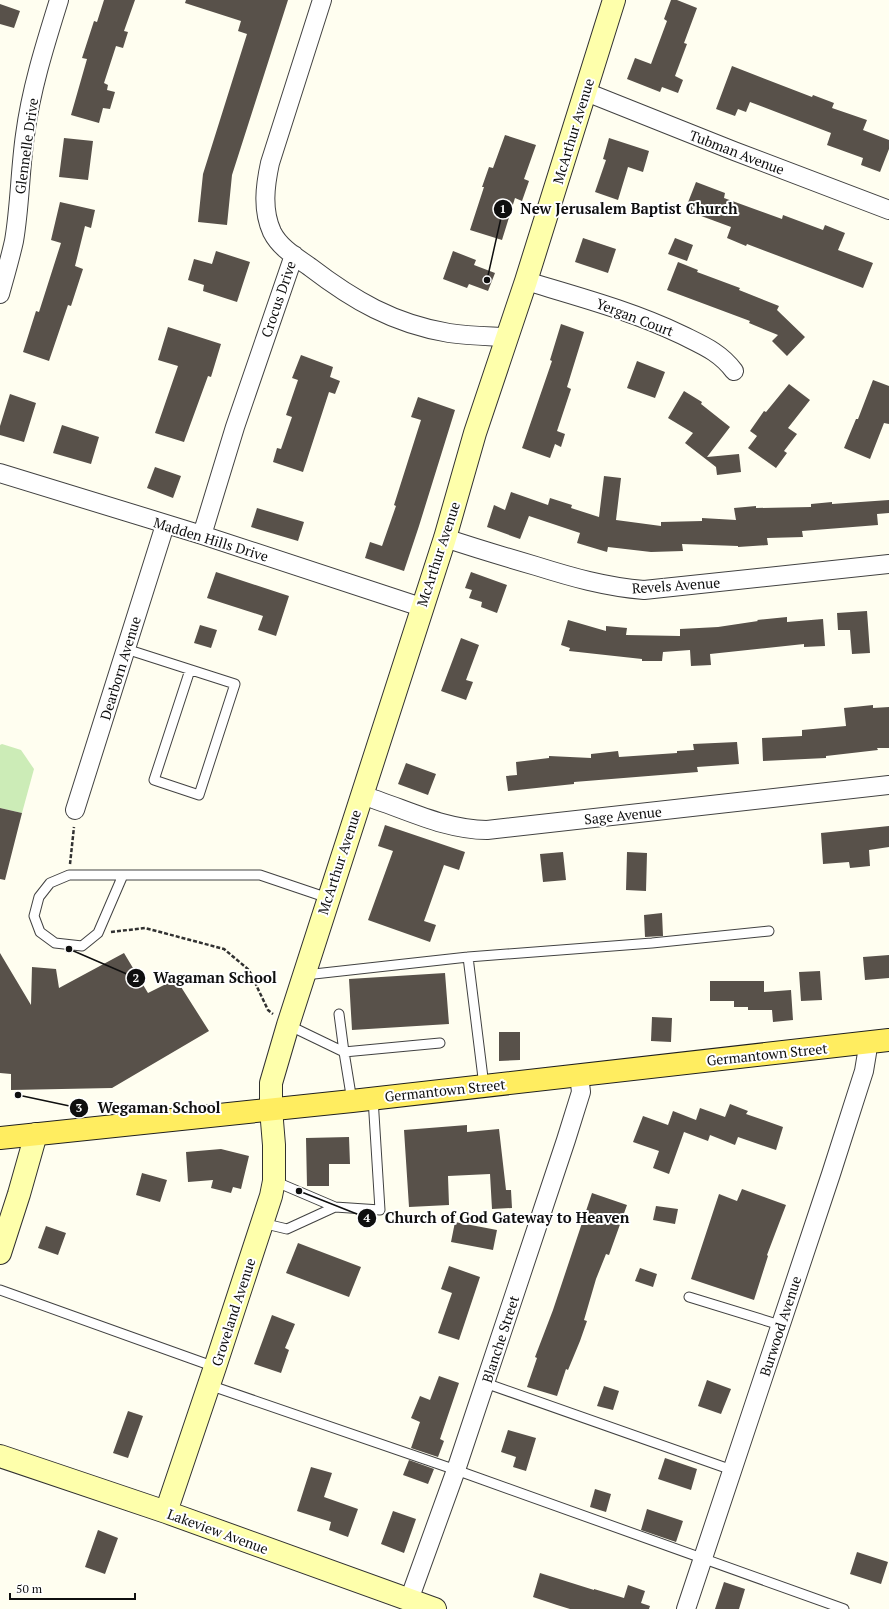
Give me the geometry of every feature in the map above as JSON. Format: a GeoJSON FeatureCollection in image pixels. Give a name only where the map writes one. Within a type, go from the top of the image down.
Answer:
{"type":"FeatureCollection","features":[{"type":"Feature","properties":{"kind":"main road","name":"Germantown Street"},"geometry":{"type":"LineString","coordinates":[[0,1138],[484,1086],[889,1040]]}},
{"type":"Feature","properties":{"kind":"street","name":"Glennelle Drive"},"geometry":{"type":"LineString","coordinates":[[0,294],[8,268],[14,240],[25,135],[30,103],[38,68],[59,0]]}},
{"type":"Feature","properties":{"kind":"street","name":"Crocus Drive"},"geometry":{"type":"LineString","coordinates":[[202,535],[234,427],[294,255],[283,247],[272,232],[267,214],[265,188],[270,163],[322,0]]}},
{"type":"Feature","properties":{"kind":"street","name":"McArthur Avenue"},"geometry":{"type":"LineString","coordinates":[[271,1109],[271,1083],[303,976],[421,607],[445,538],[475,433],[526,282],[614,0]]}},
{"type":"Feature","properties":{"kind":"street","name":"Tubman Avenue"},"geometry":{"type":"LineString","coordinates":[[586,92],[741,154],[889,210]]}},
{"type":"Feature","properties":{"kind":"street"},"geometry":{"type":"LineString","coordinates":[[294,255],[354,299],[393,318],[448,333],[507,337]]}},
{"type":"Feature","properties":{"kind":"street","name":"Yergan Court"},"geometry":{"type":"LineString","coordinates":[[526,282],[609,306],[665,327],[712,350],[728,362],[734,371]]}},
{"type":"Feature","properties":{"kind":"street","name":"Madden Hills Drive"},"geometry":{"type":"LineString","coordinates":[[0,473],[165,525],[202,535],[421,607]]}},
{"type":"Feature","properties":{"kind":"street","name":"Dearborn Avenue"},"geometry":{"type":"LineString","coordinates":[[75,810],[165,525]]}},
{"type":"Feature","properties":{"kind":"street","name":"Revels Avenue"},"geometry":{"type":"LineString","coordinates":[[445,538],[476,549],[578,579],[633,589],[662,589],[889,564]]}},
{"type":"Feature","properties":{"kind":"street","name":"Sage Avenue"},"geometry":{"type":"LineString","coordinates":[[361,795],[417,815],[455,826],[476,830],[486,830],[889,785]]}},
{"type":"Feature","properties":{"kind":"street","name":"Burwood Avenue"},"geometry":{"type":"LineString","coordinates":[[686,1609],[864,1071],[867,1053],[866,1043]]}},
{"type":"Feature","properties":{"kind":"street","name":"Blanche Street"},"geometry":{"type":"LineString","coordinates":[[410,1600],[456,1470],[577,1106],[581,1092],[579,1075]]}},
{"type":"Feature","properties":{"kind":"street","name":"Groveland Avenue"},"geometry":{"type":"LineString","coordinates":[[166,1512],[271,1196],[274,1181],[274,1145],[271,1109]]}},
{"type":"Feature","properties":{"kind":"street"},"geometry":{"type":"LineString","coordinates":[[0,1253],[36,1134]]}},
{"type":"Feature","properties":{"kind":"street","name":"Lakeview Avenue"},"geometry":{"type":"LineString","coordinates":[[0,1456],[166,1512],[435,1609]]}},
{"type":"Feature","properties":{"kind":"lane"},"geometry":{"type":"LineString","coordinates":[[126,649],[235,684],[199,795],[154,780],[190,670]]}},
{"type":"Feature","properties":{"kind":"lane"},"geometry":{"type":"LineString","coordinates":[[123,875],[98,933],[82,946],[55,943],[40,932],[34,916],[39,897],[50,883],[69,875],[123,875],[260,875],[328,898]]}},
{"type":"Feature","properties":{"kind":"lane"},"geometry":{"type":"LineString","coordinates":[[303,976],[468,957],[652,943],[769,931]]}},
{"type":"Feature","properties":{"kind":"lane"},"geometry":{"type":"LineString","coordinates":[[468,957],[484,1086]]}},
{"type":"Feature","properties":{"kind":"lane"},"geometry":{"type":"LineString","coordinates":[[274,1181],[335,1207],[380,1210],[362,1099],[344,1052],[339,1014]]}},
{"type":"Feature","properties":{"kind":"lane"},"geometry":{"type":"LineString","coordinates":[[288,1025],[344,1052],[440,1043]]}},
{"type":"Feature","properties":{"kind":"lane"},"geometry":{"type":"LineString","coordinates":[[261,1223],[287,1229],[335,1207]]}},
{"type":"Feature","properties":{"kind":"lane"},"geometry":{"type":"LineString","coordinates":[[0,1290],[212,1376],[456,1470],[703,1557],[844,1609]]}},
{"type":"Feature","properties":{"kind":"lane"},"geometry":{"type":"LineString","coordinates":[[689,1297],[780,1325]]}},
{"type":"Feature","properties":{"kind":"lane"},"geometry":{"type":"LineString","coordinates":[[485,1383],[732,1470]]}},
{"type":"Feature","properties":{"kind":"path"},"geometry":{"type":"LineString","coordinates":[[69,875],[75,810]]}},
{"type":"Feature","properties":{"kind":"path"},"geometry":{"type":"LineString","coordinates":[[98,933],[145,928],[224,948],[249,970],[268,1010],[288,1025]]}},
{"type":"Feature","properties":{"kind":"green space"},"geometry":{"type":"Polygon","coordinates":[[[2,744],[21,750],[34,769],[22,813],[0,808],[0,745],[2,744]]]}},
{"type":"Feature","properties":{"kind":"building"},"geometry":{"type":"Polygon","coordinates":[[[104,0],[135,0],[124,31],[128,32],[123,48],[116,46],[104,83],[108,85],[107,90],[115,92],[110,109],[103,108],[99,123],[71,115],[87,59],[82,58],[94,21],[97,22],[104,0]]]}},
{"type":"Feature","properties":{"kind":"building"},"geometry":{"type":"Polygon","coordinates":[[[186,0],[288,0],[232,175],[227,225],[198,222],[203,174],[247,34],[238,31],[241,21],[185,3],[186,0]]]}},
{"type":"Feature","properties":{"kind":"building"},"geometry":{"type":"Polygon","coordinates":[[[671,0],[677,0],[697,8],[684,43],[687,44],[675,76],[683,80],[678,93],[662,87],[660,92],[627,79],[635,58],[651,64],[667,21],[664,19],[671,0]]]}},
{"type":"Feature","properties":{"kind":"building"},"geometry":{"type":"Polygon","coordinates":[[[0,4],[20,11],[14,28],[0,24],[0,4]]]}},
{"type":"Feature","properties":{"kind":"building"},"geometry":{"type":"Polygon","coordinates":[[[732,66],[812,97],[813,95],[834,103],[832,108],[867,120],[863,130],[889,140],[889,149],[880,172],[861,165],[863,158],[827,145],[831,133],[750,102],[746,112],[738,109],[735,116],[716,109],[732,66]]]}},
{"type":"Feature","properties":{"kind":"building"},"geometry":{"type":"Polygon","coordinates":[[[505,135],[536,145],[524,179],[529,181],[522,201],[515,198],[502,240],[470,230],[489,167],[493,168],[505,135]]]}},
{"type":"Feature","properties":{"kind":"building"},"geometry":{"type":"Polygon","coordinates":[[[64,138],[93,141],[88,180],[59,177],[64,138]]]}},
{"type":"Feature","properties":{"kind":"building"},"geometry":{"type":"Polygon","coordinates":[[[609,138],[649,151],[643,172],[628,167],[618,200],[595,192],[606,160],[603,159],[609,138]]]}},
{"type":"Feature","properties":{"kind":"building"},"geometry":{"type":"Polygon","coordinates":[[[696,182],[725,193],[724,198],[782,219],[783,215],[823,230],[825,225],[845,233],[838,250],[873,263],[863,288],[747,244],[746,246],[727,238],[731,227],[685,210],[696,182]]]}},
{"type":"Feature","properties":{"kind":"building"},"geometry":{"type":"Polygon","coordinates":[[[60,202],[95,210],[91,228],[85,226],[75,266],[83,269],[71,306],[68,305],[49,361],[23,352],[36,311],[39,312],[61,243],[51,240],[60,202]]]}},
{"type":"Feature","properties":{"kind":"building"},"geometry":{"type":"Polygon","coordinates":[[[583,238],[616,249],[608,273],[575,262],[583,238]]]}},
{"type":"Feature","properties":{"kind":"building"},"geometry":{"type":"Polygon","coordinates":[[[675,238],[693,245],[687,261],[668,254],[675,238]]]}},
{"type":"Feature","properties":{"kind":"building"},"geometry":{"type":"Polygon","coordinates":[[[216,251],[250,262],[237,302],[203,291],[204,285],[188,280],[194,259],[212,264],[216,251]]]}},
{"type":"Feature","properties":{"kind":"building"},"geometry":{"type":"Polygon","coordinates":[[[453,251],[476,260],[474,265],[495,273],[488,291],[469,284],[467,288],[443,279],[453,251]]]}},
{"type":"Feature","properties":{"kind":"building"},"geometry":{"type":"Polygon","coordinates":[[[678,262],[698,270],[697,272],[740,288],[739,290],[779,306],[777,310],[805,337],[787,356],[772,341],[778,335],[749,323],[750,321],[667,290],[678,262]]]}},
{"type":"Feature","properties":{"kind":"building"},"geometry":{"type":"Polygon","coordinates":[[[561,324],[584,332],[567,387],[571,389],[557,431],[565,434],[561,447],[555,444],[550,458],[522,448],[552,361],[550,360],[561,324]]]}},
{"type":"Feature","properties":{"kind":"building"},"geometry":{"type":"Polygon","coordinates":[[[168,327],[221,344],[211,377],[208,376],[184,442],[155,433],[178,366],[158,360],[168,327]]]}},
{"type":"Feature","properties":{"kind":"building"},"geometry":{"type":"Polygon","coordinates":[[[301,355],[333,367],[330,377],[340,381],[335,394],[329,392],[303,472],[273,462],[277,448],[281,449],[292,417],[286,415],[298,380],[292,378],[301,355]]]}},
{"type":"Feature","properties":{"kind":"building"},"geometry":{"type":"Polygon","coordinates":[[[637,361],[665,372],[655,398],[627,388],[637,361]]]}},
{"type":"Feature","properties":{"kind":"building"},"geometry":{"type":"Polygon","coordinates":[[[873,380],[889,386],[889,424],[884,423],[870,459],[844,448],[856,419],[858,419],[873,380]]]}},
{"type":"Feature","properties":{"kind":"building"},"geometry":{"type":"Polygon","coordinates":[[[789,384],[810,400],[788,428],[797,434],[784,451],[787,453],[776,468],[748,448],[757,436],[750,431],[764,411],[766,412],[789,384]]]}},
{"type":"Feature","properties":{"kind":"building"},"geometry":{"type":"Polygon","coordinates":[[[684,391],[702,402],[701,404],[730,427],[707,457],[739,454],[741,472],[717,475],[716,467],[685,443],[693,433],[668,418],[684,391]]]}},
{"type":"Feature","properties":{"kind":"building"},"geometry":{"type":"Polygon","coordinates":[[[10,394],[36,403],[24,442],[0,435],[0,426],[10,394]]]}},
{"type":"Feature","properties":{"kind":"building"},"geometry":{"type":"Polygon","coordinates":[[[418,397],[455,410],[404,571],[365,558],[370,542],[382,546],[396,506],[394,505],[421,420],[411,417],[418,397]]]}},
{"type":"Feature","properties":{"kind":"building"},"geometry":{"type":"Polygon","coordinates":[[[62,425],[99,437],[91,464],[53,453],[62,425]]]}},
{"type":"Feature","properties":{"kind":"building"},"geometry":{"type":"Polygon","coordinates":[[[155,467],[181,476],[173,498],[147,488],[155,467]]]}},
{"type":"Feature","properties":{"kind":"building"},"geometry":{"type":"Polygon","coordinates":[[[604,476],[621,478],[616,520],[661,526],[661,522],[702,521],[702,518],[736,520],[734,508],[756,506],[756,508],[811,507],[811,504],[832,502],[832,504],[889,500],[889,513],[877,514],[878,525],[802,531],[803,537],[767,538],[768,545],[738,547],[682,544],[683,551],[651,552],[608,547],[607,552],[577,543],[580,533],[529,516],[520,539],[487,527],[494,505],[505,510],[511,492],[548,505],[550,498],[572,505],[571,508],[599,517],[604,476]]]}},
{"type":"Feature","properties":{"kind":"building"},"geometry":{"type":"Polygon","coordinates":[[[257,508],[304,522],[298,541],[251,527],[257,508]]]}},
{"type":"Feature","properties":{"kind":"building"},"geometry":{"type":"Polygon","coordinates":[[[216,572],[289,596],[276,636],[258,630],[263,616],[207,598],[216,572]]]}},
{"type":"Feature","properties":{"kind":"building"},"geometry":{"type":"Polygon","coordinates":[[[471,572],[507,585],[497,613],[481,607],[482,602],[469,598],[472,590],[465,588],[471,572]]]}},
{"type":"Feature","properties":{"kind":"building"},"geometry":{"type":"Polygon","coordinates":[[[867,611],[870,653],[852,654],[850,630],[838,630],[837,613],[867,611]]]}},
{"type":"Feature","properties":{"kind":"building"},"geometry":{"type":"Polygon","coordinates":[[[787,617],[787,622],[823,619],[825,646],[804,647],[804,644],[710,654],[711,665],[691,666],[690,650],[663,652],[662,661],[642,661],[642,659],[569,651],[570,648],[561,645],[568,620],[606,631],[606,626],[627,628],[626,635],[680,636],[680,629],[718,627],[758,621],[757,620],[787,617]]]}},
{"type":"Feature","properties":{"kind":"building"},"geometry":{"type":"Polygon","coordinates":[[[200,625],[217,630],[211,648],[194,643],[200,625]]]}},
{"type":"Feature","properties":{"kind":"building"},"geometry":{"type":"Polygon","coordinates":[[[461,638],[479,645],[466,680],[473,682],[466,700],[441,691],[461,638]]]}},
{"type":"Feature","properties":{"kind":"building"},"geometry":{"type":"Polygon","coordinates":[[[873,705],[873,708],[889,707],[889,748],[877,748],[878,750],[826,756],[826,758],[763,761],[762,738],[802,736],[802,730],[846,726],[844,708],[873,705]]]}},
{"type":"Feature","properties":{"kind":"building"},"geometry":{"type":"Polygon","coordinates":[[[737,742],[739,764],[697,767],[698,772],[574,782],[574,784],[508,791],[506,776],[517,775],[516,762],[549,758],[549,756],[591,758],[591,754],[618,751],[619,757],[677,753],[677,751],[694,750],[693,744],[737,742]]]}},
{"type":"Feature","properties":{"kind":"building"},"geometry":{"type":"Polygon","coordinates":[[[406,763],[436,774],[428,795],[398,784],[406,763]]]}},
{"type":"Feature","properties":{"kind":"building"},"geometry":{"type":"Polygon","coordinates":[[[0,808],[22,813],[5,880],[0,879],[0,808]]]}},
{"type":"Feature","properties":{"kind":"building"},"geometry":{"type":"Polygon","coordinates":[[[385,825],[465,852],[459,870],[444,865],[424,921],[436,925],[430,942],[368,920],[393,851],[378,846],[385,825]]]}},
{"type":"Feature","properties":{"kind":"building"},"geometry":{"type":"Polygon","coordinates":[[[889,826],[889,847],[869,850],[870,866],[850,868],[849,862],[823,864],[821,833],[889,826]]]}},
{"type":"Feature","properties":{"kind":"building"},"geometry":{"type":"Polygon","coordinates":[[[563,852],[566,880],[543,882],[540,854],[563,852]]]}},
{"type":"Feature","properties":{"kind":"building"},"geometry":{"type":"Polygon","coordinates":[[[627,852],[647,853],[646,891],[626,890],[627,852]]]}},
{"type":"Feature","properties":{"kind":"building"},"geometry":{"type":"Polygon","coordinates":[[[662,913],[663,936],[645,937],[644,915],[662,913]]]}},
{"type":"Feature","properties":{"kind":"building"},"geometry":{"type":"Polygon","coordinates":[[[0,953],[31,1005],[32,967],[56,969],[59,988],[124,953],[148,993],[176,979],[209,1031],[112,1088],[11,1090],[11,1074],[0,1073],[0,953]]]}},
{"type":"Feature","properties":{"kind":"building"},"geometry":{"type":"Polygon","coordinates":[[[889,955],[889,978],[865,980],[863,957],[889,955]]]}},
{"type":"Feature","properties":{"kind":"building"},"geometry":{"type":"Polygon","coordinates":[[[820,971],[822,1000],[801,1001],[799,972],[820,971]]]}},
{"type":"Feature","properties":{"kind":"building"},"geometry":{"type":"Polygon","coordinates":[[[445,973],[449,1024],[352,1030],[349,979],[445,973]]]}},
{"type":"Feature","properties":{"kind":"building"},"geometry":{"type":"Polygon","coordinates":[[[710,981],[764,981],[764,992],[791,990],[793,1020],[773,1022],[772,1010],[748,1010],[748,1007],[734,1007],[734,1001],[710,1001],[710,981]]]}},
{"type":"Feature","properties":{"kind":"building"},"geometry":{"type":"Polygon","coordinates":[[[652,1017],[672,1018],[671,1042],[651,1041],[652,1017]]]}},
{"type":"Feature","properties":{"kind":"building"},"geometry":{"type":"Polygon","coordinates":[[[499,1032],[520,1032],[520,1060],[499,1061],[499,1032]]]}},
{"type":"Feature","properties":{"kind":"building"},"geometry":{"type":"Polygon","coordinates":[[[730,1104],[748,1111],[746,1114],[783,1127],[776,1150],[738,1137],[735,1145],[710,1135],[708,1141],[684,1132],[669,1174],[653,1168],[659,1151],[633,1142],[643,1116],[668,1125],[673,1111],[696,1120],[700,1108],[725,1117],[730,1104]]]}},
{"type":"Feature","properties":{"kind":"building"},"geometry":{"type":"Polygon","coordinates":[[[467,1125],[467,1132],[499,1129],[506,1190],[511,1190],[512,1208],[492,1209],[490,1174],[448,1176],[449,1205],[409,1207],[404,1130],[467,1125]]]}},
{"type":"Feature","properties":{"kind":"building"},"geometry":{"type":"Polygon","coordinates":[[[349,1137],[350,1164],[329,1164],[329,1186],[307,1186],[306,1138],[349,1137]]]}},
{"type":"Feature","properties":{"kind":"building"},"geometry":{"type":"Polygon","coordinates":[[[221,1149],[249,1156],[241,1189],[233,1187],[231,1193],[211,1188],[213,1180],[188,1182],[186,1152],[221,1149]]]}},
{"type":"Feature","properties":{"kind":"building"},"geometry":{"type":"Polygon","coordinates":[[[142,1173],[167,1180],[160,1202],[136,1195],[142,1173]]]}},
{"type":"Feature","properties":{"kind":"building"},"geometry":{"type":"Polygon","coordinates":[[[742,1189],[786,1205],[767,1255],[768,1256],[754,1300],[691,1279],[719,1194],[737,1201],[742,1189]]]}},
{"type":"Feature","properties":{"kind":"building"},"geometry":{"type":"Polygon","coordinates":[[[592,1193],[627,1205],[609,1255],[606,1254],[596,1279],[584,1320],[587,1321],[568,1370],[566,1369],[557,1396],[527,1387],[537,1358],[535,1357],[553,1310],[592,1193]]]}},
{"type":"Feature","properties":{"kind":"building"},"geometry":{"type":"Polygon","coordinates":[[[656,1206],[678,1209],[675,1224],[653,1220],[656,1206]]]}},
{"type":"Feature","properties":{"kind":"building"},"geometry":{"type":"Polygon","coordinates":[[[455,1222],[497,1230],[493,1250],[451,1242],[455,1222]]]}},
{"type":"Feature","properties":{"kind":"building"},"geometry":{"type":"Polygon","coordinates":[[[46,1226],[66,1233],[58,1255],[38,1248],[46,1226]]]}},
{"type":"Feature","properties":{"kind":"building"},"geometry":{"type":"Polygon","coordinates":[[[298,1243],[361,1267],[349,1297],[286,1273],[298,1243]]]}},
{"type":"Feature","properties":{"kind":"building"},"geometry":{"type":"Polygon","coordinates":[[[449,1266],[480,1277],[459,1340],[438,1333],[452,1293],[441,1289],[449,1266]]]}},
{"type":"Feature","properties":{"kind":"building"},"geometry":{"type":"Polygon","coordinates":[[[640,1268],[657,1274],[653,1287],[635,1281],[640,1268]]]}},
{"type":"Feature","properties":{"kind":"building"},"geometry":{"type":"Polygon","coordinates":[[[272,1315],[295,1324],[285,1348],[289,1350],[281,1373],[254,1364],[272,1315]]]}},
{"type":"Feature","properties":{"kind":"building"},"geometry":{"type":"Polygon","coordinates":[[[439,1376],[459,1383],[440,1439],[444,1441],[438,1457],[411,1448],[420,1422],[411,1418],[420,1396],[430,1400],[439,1376]]]}},
{"type":"Feature","properties":{"kind":"building"},"geometry":{"type":"Polygon","coordinates":[[[707,1380],[731,1389],[721,1414],[698,1406],[707,1380]]]}},
{"type":"Feature","properties":{"kind":"building"},"geometry":{"type":"Polygon","coordinates":[[[604,1386],[619,1391],[613,1410],[597,1406],[604,1386]]]}},
{"type":"Feature","properties":{"kind":"building"},"geometry":{"type":"Polygon","coordinates":[[[128,1411],[143,1416],[128,1458],[113,1453],[128,1411]]]}},
{"type":"Feature","properties":{"kind":"building"},"geometry":{"type":"Polygon","coordinates":[[[508,1430],[536,1438],[526,1471],[513,1467],[516,1457],[501,1452],[508,1430]]]}},
{"type":"Feature","properties":{"kind":"building"},"geometry":{"type":"Polygon","coordinates":[[[665,1458],[697,1469],[691,1490],[658,1479],[665,1458]]]}},
{"type":"Feature","properties":{"kind":"building"},"geometry":{"type":"Polygon","coordinates":[[[409,1460],[434,1469],[428,1484],[403,1475],[409,1460]]]}},
{"type":"Feature","properties":{"kind":"building"},"geometry":{"type":"Polygon","coordinates":[[[311,1467],[332,1473],[324,1497],[358,1509],[348,1537],[329,1530],[331,1522],[297,1511],[311,1467]]]}},
{"type":"Feature","properties":{"kind":"building"},"geometry":{"type":"Polygon","coordinates":[[[595,1489],[611,1494],[606,1512],[590,1507],[595,1489]]]}},
{"type":"Feature","properties":{"kind":"building"},"geometry":{"type":"Polygon","coordinates":[[[647,1509],[683,1521],[676,1542],[641,1530],[647,1509]]]}},
{"type":"Feature","properties":{"kind":"building"},"geometry":{"type":"Polygon","coordinates":[[[393,1511],[416,1519],[404,1553],[381,1544],[393,1511]]]}},
{"type":"Feature","properties":{"kind":"building"},"geometry":{"type":"Polygon","coordinates":[[[98,1530],[118,1538],[105,1574],[85,1567],[98,1530]]]}},
{"type":"Feature","properties":{"kind":"building"},"geometry":{"type":"Polygon","coordinates":[[[857,1552],[888,1562],[881,1584],[850,1574],[857,1552]]]}},
{"type":"Feature","properties":{"kind":"building"},"geometry":{"type":"Polygon","coordinates":[[[540,1573],[624,1598],[628,1585],[645,1591],[641,1603],[650,1606],[649,1609],[570,1609],[533,1597],[540,1573]]]}},
{"type":"Feature","properties":{"kind":"building"},"geometry":{"type":"Polygon","coordinates":[[[724,1582],[745,1589],[739,1609],[715,1609],[724,1582]]]}},
{"type":"Feature","properties":{"kind":"place","name":"New Jerusalem Baptist Church"},"geometry":{"type":"Point","coordinates":[487,280]}},
{"type":"Feature","properties":{"kind":"place","name":"Wagaman School"},"geometry":{"type":"Point","coordinates":[69,949]}},
{"type":"Feature","properties":{"kind":"place","name":"Wegaman School"},"geometry":{"type":"Point","coordinates":[18,1095]}},
{"type":"Feature","properties":{"kind":"place","name":"Church of God Gateway to Heaven"},"geometry":{"type":"Point","coordinates":[299,1191]}}]}
